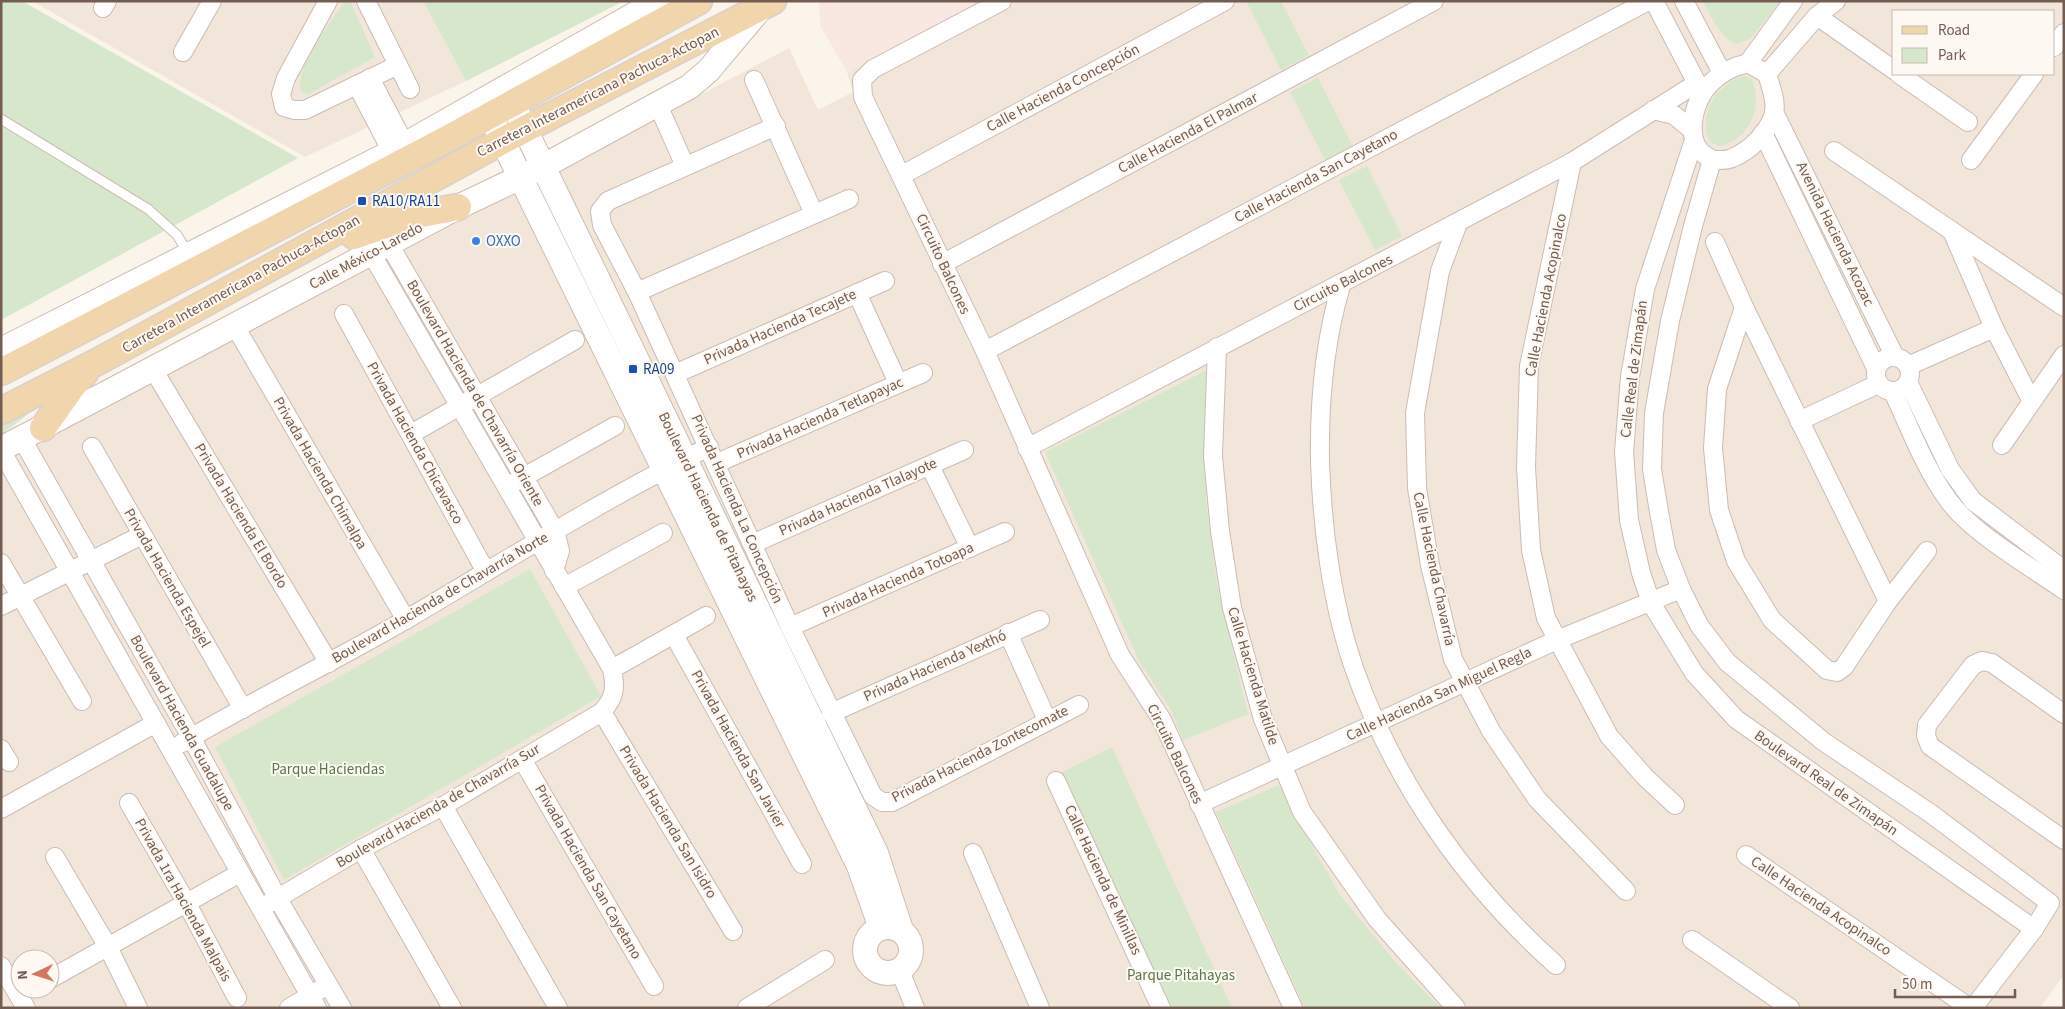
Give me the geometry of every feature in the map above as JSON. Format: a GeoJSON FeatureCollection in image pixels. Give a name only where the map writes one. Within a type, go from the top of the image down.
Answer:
{"type":"FeatureCollection","features":[{"type":"Feature","properties":{"kind":"main road","name":"Carretera Interamericana Pachuca-Actopan"},"geometry":{"type":"LineString","coordinates":[[1,372],[498,102],[557,78],[699,1]]}},
{"type":"Feature","properties":{"kind":"main road","name":"Carretera Interamericana Pachuca-Actopan"},"geometry":{"type":"LineString","coordinates":[[1,412],[97,362],[514,135],[768,4]]}},
{"type":"Feature","properties":{"kind":"main road"},"geometry":{"type":"LineString","coordinates":[[557,78],[554,91],[556,98],[560,104],[568,108]]}},
{"type":"Feature","properties":{"kind":"main road"},"geometry":{"type":"LineString","coordinates":[[440,134],[457,149],[455,167]]}},
{"type":"Feature","properties":{"kind":"main road"},"geometry":{"type":"LineString","coordinates":[[289,258],[411,216],[458,208]]}},
{"type":"Feature","properties":{"kind":"main road"},"geometry":{"type":"LineString","coordinates":[[116,311],[179,261]]}},
{"type":"Feature","properties":{"kind":"main road"},"geometry":{"type":"LineString","coordinates":[[17,441],[97,362]]}},
{"type":"Feature","properties":{"kind":"street"},"geometry":{"type":"LineString","coordinates":[[183,52],[212,1]]}},
{"type":"Feature","properties":{"kind":"street"},"geometry":{"type":"LineString","coordinates":[[328,1],[286,78],[281,94],[284,107],[294,110],[305,110],[398,64]]}},
{"type":"Feature","properties":{"kind":"street"},"geometry":{"type":"LineString","coordinates":[[366,1],[410,89]]}},
{"type":"Feature","properties":{"kind":"street"},"geometry":{"type":"LineString","coordinates":[[498,102],[658,1]]}},
{"type":"Feature","properties":{"kind":"street","name":"Circuito Balcones"},"geometry":{"type":"LineString","coordinates":[[1002,1],[873,69],[862,80],[863,97],[985,351],[1120,655],[1162,720],[1293,1008]]}},
{"type":"Feature","properties":{"kind":"street","name":"Calle Hacienda Concepción"},"geometry":{"type":"LineString","coordinates":[[902,175],[1225,1]]}},
{"type":"Feature","properties":{"kind":"street","name":"Calle Hacienda El Palmar"},"geometry":{"type":"LineString","coordinates":[[942,264],[1434,1]]}},
{"type":"Feature","properties":{"kind":"street","name":"Calle Hacienda San Cayetano"},"geometry":{"type":"LineString","coordinates":[[985,351],[1648,1]]}},
{"type":"Feature","properties":{"kind":"street"},"geometry":{"type":"LineString","coordinates":[[1654,1],[1700,88],[1694,114],[1693,135]]}},
{"type":"Feature","properties":{"kind":"street"},"geometry":{"type":"LineString","coordinates":[[1684,1],[1722,73]]}},
{"type":"Feature","properties":{"kind":"street"},"geometry":{"type":"LineString","coordinates":[[1700,88],[1731,67],[1748,63],[1793,1]]}},
{"type":"Feature","properties":{"kind":"street"},"geometry":{"type":"LineString","coordinates":[[1767,74],[1817,16],[1836,1]]}},
{"type":"Feature","properties":{"kind":"street","name":"Calle México-Laredo"},"geometry":{"type":"LineString","coordinates":[[17,441],[458,208],[532,172],[658,105],[688,87],[708,71],[768,4]]}},
{"type":"Feature","properties":{"kind":"street"},"geometry":{"type":"LineString","coordinates":[[1817,16],[1892,69]]}},
{"type":"Feature","properties":{"kind":"street"},"geometry":{"type":"LineString","coordinates":[[2055,46],[2064,33]]}},
{"type":"Feature","properties":{"kind":"street"},"geometry":{"type":"LineString","coordinates":[[1653,110],[1674,115],[1693,135],[1699,150],[1712,160],[1730,159],[1749,150],[1763,133],[1774,112],[1772,91],[1767,74],[1748,63]]}},
{"type":"Feature","properties":{"kind":"street"},"geometry":{"type":"LineString","coordinates":[[1900,75],[1968,122]]}},
{"type":"Feature","properties":{"kind":"street"},"geometry":{"type":"LineString","coordinates":[[1971,160],[2033,75]]}},
{"type":"Feature","properties":{"kind":"street"},"geometry":{"type":"LineString","coordinates":[[754,80],[814,214]]}},
{"type":"Feature","properties":{"kind":"street"},"geometry":{"type":"LineString","coordinates":[[363,82],[398,149]]}},
{"type":"Feature","properties":{"kind":"street","name":"Circuito Balcones"},"geometry":{"type":"LineString","coordinates":[[1027,448],[1217,346],[1341,286],[1572,162],[1653,110],[1700,88]]}},
{"type":"Feature","properties":{"kind":"street","name":"Boulevard Hacienda de Pitahayas"},"geometry":{"type":"LineString","coordinates":[[498,102],[675,464],[876,853],[891,929]]}},
{"type":"Feature","properties":{"kind":"street"},"geometry":{"type":"LineString","coordinates":[[658,105],[685,166],[776,126]]}},
{"type":"Feature","properties":{"kind":"street","name":"Avenida Hacienda Acozac"},"geometry":{"type":"LineString","coordinates":[[1774,112],[1904,368],[1950,469],[1973,501],[2064,570]]}},
{"type":"Feature","properties":{"kind":"street","name":"Avenida Hacienda Acozac"},"geometry":{"type":"LineString","coordinates":[[1763,133],[1882,381],[1949,501],[1967,521],[2064,590]]}},
{"type":"Feature","properties":{"kind":"street"},"geometry":{"type":"LineString","coordinates":[[1,350],[398,149],[440,134]]}},
{"type":"Feature","properties":{"kind":"street","name":"Calle Real de Zimapán"},"geometry":{"type":"LineString","coordinates":[[1651,603],[1641,574],[1630,520],[1624,452],[1630,377],[1645,289],[1693,135]]}},
{"type":"Feature","properties":{"kind":"street"},"geometry":{"type":"LineString","coordinates":[[1834,151],[2064,307]]}},
{"type":"Feature","properties":{"kind":"street","name":"Calle Real de Zimapán"},"geometry":{"type":"LineString","coordinates":[[1681,589],[1666,550],[1652,469],[1654,413],[1670,321],[1693,226],[1712,160]]}},
{"type":"Feature","properties":{"kind":"street","name":"Calle Hacienda Acopinalco"},"geometry":{"type":"LineString","coordinates":[[1572,162],[1529,366],[1526,466],[1531,550],[1546,618],[1609,736],[1645,777],[1675,805]]}},
{"type":"Feature","properties":{"kind":"street","name":"Privada Hacienda La Concepción"},"geometry":{"type":"LineString","coordinates":[[685,166],[608,201],[600,211],[602,225],[637,292],[831,713],[873,796],[882,802]]}},
{"type":"Feature","properties":{"kind":"street"},"geometry":{"type":"LineString","coordinates":[[637,292],[849,199]]}},
{"type":"Feature","properties":{"kind":"street","name":"Calle Hacienda Chavarría"},"geometry":{"type":"LineString","coordinates":[[1458,223],[1440,271],[1415,413],[1417,488],[1430,564],[1453,659],[1491,731],[1537,799],[1626,891]]}},
{"type":"Feature","properties":{"kind":"street"},"geometry":{"type":"LineString","coordinates":[[1952,231],[1994,328],[2031,400]]}},
{"type":"Feature","properties":{"kind":"street"},"geometry":{"type":"LineString","coordinates":[[1715,242],[1744,308],[1888,601]]}},
{"type":"Feature","properties":{"kind":"street","name":"Boulevard Hacienda de Chavarría Oriente"},"geometry":{"type":"LineString","coordinates":[[380,249],[477,396],[555,531],[560,552],[554,572]]}},
{"type":"Feature","properties":{"kind":"street","name":"Boulevard Hacienda de Chavarría Oriente"},"geometry":{"type":"LineString","coordinates":[[380,249],[459,407],[612,669],[616,686],[608,706]]}},
{"type":"Feature","properties":{"kind":"street","name":"Privada Hacienda Tecajete"},"geometry":{"type":"LineString","coordinates":[[674,374],[885,281]]}},
{"type":"Feature","properties":{"kind":"street"},"geometry":{"type":"LineString","coordinates":[[1341,286],[1330,323],[1324,359],[1320,430],[1321,497],[1332,580],[1354,668],[1377,722],[1419,803],[1460,863],[1500,911],[1556,964]]}},
{"type":"Feature","properties":{"kind":"street"},"geometry":{"type":"LineString","coordinates":[[857,293],[898,383]]}},
{"type":"Feature","properties":{"kind":"street"},"geometry":{"type":"LineString","coordinates":[[1744,308],[1717,389],[1713,448],[1719,510],[1736,561],[1772,620],[1827,670],[1837,672],[1844,667],[1888,601],[1926,551]]}},
{"type":"Feature","properties":{"kind":"street","name":"Privada Hacienda Chicavasco"},"geometry":{"type":"LineString","coordinates":[[344,314],[412,434],[486,572]]}},
{"type":"Feature","properties":{"kind":"street","name":"Privada Hacienda Chimalpa"},"geometry":{"type":"LineString","coordinates":[[235,326],[406,620]]}},
{"type":"Feature","properties":{"kind":"street"},"geometry":{"type":"LineString","coordinates":[[1904,368],[1994,328]]}},
{"type":"Feature","properties":{"kind":"street"},"geometry":{"type":"LineString","coordinates":[[412,434],[575,340]]}},
{"type":"Feature","properties":{"kind":"street","name":"Calle Hacienda Matilde"},"geometry":{"type":"LineString","coordinates":[[1217,346],[1213,456],[1220,532],[1232,608],[1263,719],[1302,812],[1377,919],[1456,1008]]}},
{"type":"Feature","properties":{"kind":"street"},"geometry":{"type":"LineString","coordinates":[[2002,445],[2031,400],[2064,355]]}},
{"type":"Feature","properties":{"kind":"street"},"geometry":{"type":"LineString","coordinates":[[1882,381],[1888,358],[1904,368]]}},
{"type":"Feature","properties":{"kind":"street"},"geometry":{"type":"LineString","coordinates":[[1799,421],[1882,381],[1904,388],[1904,368]]}},
{"type":"Feature","properties":{"kind":"street","name":"Privada Hacienda El Bordo"},"geometry":{"type":"LineString","coordinates":[[153,369],[329,663]]}},
{"type":"Feature","properties":{"kind":"street","name":"Privada Hacienda Tetlapayac"},"geometry":{"type":"LineString","coordinates":[[713,455],[923,373]]}},
{"type":"Feature","properties":{"kind":"street"},"geometry":{"type":"LineString","coordinates":[[505,487],[615,426]]}},
{"type":"Feature","properties":{"kind":"street","name":"Boulevard Hacienda Guadalupe"},"geometry":{"type":"LineString","coordinates":[[17,441],[91,562],[191,738],[278,899],[342,1008]]}},
{"type":"Feature","properties":{"kind":"street","name":"Boulevard Hacienda Guadalupe"},"geometry":{"type":"LineString","coordinates":[[17,441],[70,571],[314,1002]]}},
{"type":"Feature","properties":{"kind":"street","name":"Privada Hacienda Espejel"},"geometry":{"type":"LineString","coordinates":[[92,447],[243,710]]}},
{"type":"Feature","properties":{"kind":"street","name":"Privada Hacienda Tlalayote"},"geometry":{"type":"LineString","coordinates":[[752,544],[964,450]]}},
{"type":"Feature","properties":{"kind":"street","name":"Boulevard Hacienda de Chavarría Norte"},"geometry":{"type":"LineString","coordinates":[[171,750],[406,620],[537,541],[675,464],[713,455]]}},
{"type":"Feature","properties":{"kind":"street"},"geometry":{"type":"LineString","coordinates":[[930,466],[970,548]]}},
{"type":"Feature","properties":{"kind":"street","name":"Privada Hacienda Totoapa"},"geometry":{"type":"LineString","coordinates":[[790,627],[1005,532]]}},
{"type":"Feature","properties":{"kind":"street"},"geometry":{"type":"LineString","coordinates":[[564,587],[663,533]]}},
{"type":"Feature","properties":{"kind":"street"},"geometry":{"type":"LineString","coordinates":[[1,606],[142,535]]}},
{"type":"Feature","properties":{"kind":"street"},"geometry":{"type":"LineString","coordinates":[[1,563],[82,701]]}},
{"type":"Feature","properties":{"kind":"street"},"geometry":{"type":"LineString","coordinates":[[1681,589],[1699,625],[1727,662],[1824,742],[1930,813],[2050,903],[2034,929],[1971,1008]]}},
{"type":"Feature","properties":{"kind":"street","name":"Calle Hacienda San Miguel Regla"},"geometry":{"type":"LineString","coordinates":[[1199,804],[1557,640],[1651,603],[1681,589]]}},
{"type":"Feature","properties":{"kind":"street","name":"Boulevard Real de Zimapán"},"geometry":{"type":"LineString","coordinates":[[1651,603],[1694,673],[1736,719],[2034,929]]}},
{"type":"Feature","properties":{"kind":"street"},"geometry":{"type":"LineString","coordinates":[[612,669],[706,616]]}},
{"type":"Feature","properties":{"kind":"street","name":"Privada Hacienda Yexthó"},"geometry":{"type":"LineString","coordinates":[[831,713],[1040,620]]}},
{"type":"Feature","properties":{"kind":"street"},"geometry":{"type":"LineString","coordinates":[[1008,633],[1047,720]]}},
{"type":"Feature","properties":{"kind":"street","name":"Privada Hacienda San Javier"},"geometry":{"type":"LineString","coordinates":[[674,635],[802,864]]}},
{"type":"Feature","properties":{"kind":"street"},"geometry":{"type":"LineString","coordinates":[[2063,712],[1992,663],[1982,661],[1973,665],[1927,725],[1926,736],[1930,746],[2064,840]]}},
{"type":"Feature","properties":{"kind":"street","name":"Privada Hacienda Zontecomate"},"geometry":{"type":"LineString","coordinates":[[882,802],[892,802],[1079,705]]}},
{"type":"Feature","properties":{"kind":"street","name":"Boulevard Hacienda de Chavarría Sur"},"geometry":{"type":"LineString","coordinates":[[261,908],[361,849],[443,806],[608,706]]}},
{"type":"Feature","properties":{"kind":"street","name":"Privada Hacienda San Isidro"},"geometry":{"type":"LineString","coordinates":[[608,706],[733,932]]}},
{"type":"Feature","properties":{"kind":"street"},"geometry":{"type":"LineString","coordinates":[[1,809],[156,723]]}},
{"type":"Feature","properties":{"kind":"street","name":"Privada Hacienda San Cayetano"},"geometry":{"type":"LineString","coordinates":[[522,759],[654,986]]}},
{"type":"Feature","properties":{"kind":"street","name":"Calle Hacienda de Minillas"},"geometry":{"type":"LineString","coordinates":[[1056,781],[1161,1008]]}},
{"type":"Feature","properties":{"kind":"street","name":"Privada 1ra Hacienda Malpais"},"geometry":{"type":"LineString","coordinates":[[128,804],[186,902],[237,998]]}},
{"type":"Feature","properties":{"kind":"street"},"geometry":{"type":"LineString","coordinates":[[443,806],[558,1008]]}},
{"type":"Feature","properties":{"kind":"street"},"geometry":{"type":"LineString","coordinates":[[361,849],[452,1008]]}},
{"type":"Feature","properties":{"kind":"street"},"geometry":{"type":"LineString","coordinates":[[973,853],[1040,1008]]}},
{"type":"Feature","properties":{"kind":"street","name":"Calle Hacienda Acopinalco"},"geometry":{"type":"LineString","coordinates":[[1746,855],[1971,1008]]}},
{"type":"Feature","properties":{"kind":"street"},"geometry":{"type":"LineString","coordinates":[[55,857],[108,947],[138,1008]]}},
{"type":"Feature","properties":{"kind":"street"},"geometry":{"type":"LineString","coordinates":[[60,973],[240,873]]}},
{"type":"Feature","properties":{"kind":"street"},"geometry":{"type":"LineString","coordinates":[[891,929],[910,940],[912,947],[909,961],[896,972],[878,971],[867,960],[866,944],[869,937],[891,929]]}},
{"type":"Feature","properties":{"kind":"street"},"geometry":{"type":"LineString","coordinates":[[1692,940],[1790,1008]]}},
{"type":"Feature","properties":{"kind":"street"},"geometry":{"type":"LineString","coordinates":[[748,1008],[825,960]]}},
{"type":"Feature","properties":{"kind":"street"},"geometry":{"type":"LineString","coordinates":[[1,966],[10,978]]}},
{"type":"Feature","properties":{"kind":"street"},"geometry":{"type":"LineString","coordinates":[[896,972],[904,1008]]}},
{"type":"Feature","properties":{"kind":"street"},"geometry":{"type":"LineString","coordinates":[[896,972],[915,1008]]}},
{"type":"Feature","properties":{"kind":"street"},"geometry":{"type":"LineString","coordinates":[[289,1008],[314,1002],[329,985]]}},
{"type":"Feature","properties":{"kind":"lane"},"geometry":{"type":"LineString","coordinates":[[1,119],[148,208],[177,235],[179,261]]}},
{"type":"Feature","properties":{"kind":"shaded area"},"geometry":{"type":"Polygon","coordinates":[[[32,1],[423,1],[466,81],[305,157],[32,1]]]}},
{"type":"Feature","properties":{"kind":"shaded area"},"geometry":{"type":"Polygon","coordinates":[[[819,1],[982,1],[847,72],[820,25],[819,1]]]}},
{"type":"Feature","properties":{"kind":"shaded area"},"geometry":{"type":"Polygon","coordinates":[[[982,1],[2064,1],[2064,975],[2040,1008],[1,1008],[1,462],[789,48],[818,110],[853,92],[847,72],[982,1]]]}},
{"type":"Feature","properties":{"kind":"green space"},"geometry":{"type":"Polygon","coordinates":[[[1,1],[22,1],[298,158],[1,320],[1,1]]]}},
{"type":"Feature","properties":{"kind":"green space"},"geometry":{"type":"Polygon","coordinates":[[[345,1],[350,1],[375,57],[307,95],[300,90],[304,67],[316,43],[345,1]]]}},
{"type":"Feature","properties":{"kind":"green space"},"geometry":{"type":"Polygon","coordinates":[[[423,1],[624,1],[466,81],[423,1]]]}},
{"type":"Feature","properties":{"kind":"green space"},"geometry":{"type":"Polygon","coordinates":[[[1246,1],[1281,1],[1309,56],[1281,70],[1246,1]]]}},
{"type":"Feature","properties":{"kind":"green space"},"geometry":{"type":"Polygon","coordinates":[[[1703,1],[1781,1],[1750,39],[1736,44],[1720,31],[1703,1]]]}},
{"type":"Feature","properties":{"kind":"green space"},"geometry":{"type":"Polygon","coordinates":[[[1744,76],[1752,79],[1755,90],[1755,111],[1751,121],[1739,137],[1719,146],[1710,142],[1706,121],[1708,111],[1718,93],[1725,86],[1744,76]]]}},
{"type":"Feature","properties":{"kind":"green space"},"geometry":{"type":"Polygon","coordinates":[[[1318,78],[1353,147],[1326,162],[1290,92],[1318,78]]]}},
{"type":"Feature","properties":{"kind":"green space"},"geometry":{"type":"Polygon","coordinates":[[[1367,166],[1402,236],[1375,250],[1339,180],[1367,166]]]}},
{"type":"Feature","properties":{"kind":"green space"},"geometry":{"type":"Polygon","coordinates":[[[1209,369],[1206,388],[1206,499],[1217,585],[1248,714],[1183,740],[1171,710],[1139,661],[1045,452],[1209,369]]]}},
{"type":"Feature","properties":{"kind":"green space"},"geometry":{"type":"Polygon","coordinates":[[[36,408],[1,435],[1,420],[36,408]]]}},
{"type":"Feature","properties":{"kind":"green space","name":"Parque Haciendas"},"geometry":{"type":"Polygon","coordinates":[[[530,569],[601,696],[284,880],[215,747],[530,569]]]}},
{"type":"Feature","properties":{"kind":"green space","name":"Parque Pitahayas"},"geometry":{"type":"Polygon","coordinates":[[[1112,747],[1232,1008],[1160,1008],[1062,772],[1112,747]]]}},
{"type":"Feature","properties":{"kind":"green space"},"geometry":{"type":"Polygon","coordinates":[[[1279,785],[1339,894],[1398,965],[1441,1008],[1305,1008],[1216,812],[1279,785]]]}},
{"type":"Feature","properties":{"kind":"place","name":"RA10/RA11"},"geometry":{"type":"Point","coordinates":[362,201]}},
{"type":"Feature","properties":{"kind":"place","name":"OXXO"},"geometry":{"type":"Point","coordinates":[476,241]}},
{"type":"Feature","properties":{"kind":"place","name":"RA09"},"geometry":{"type":"Point","coordinates":[633,369]}}]}
